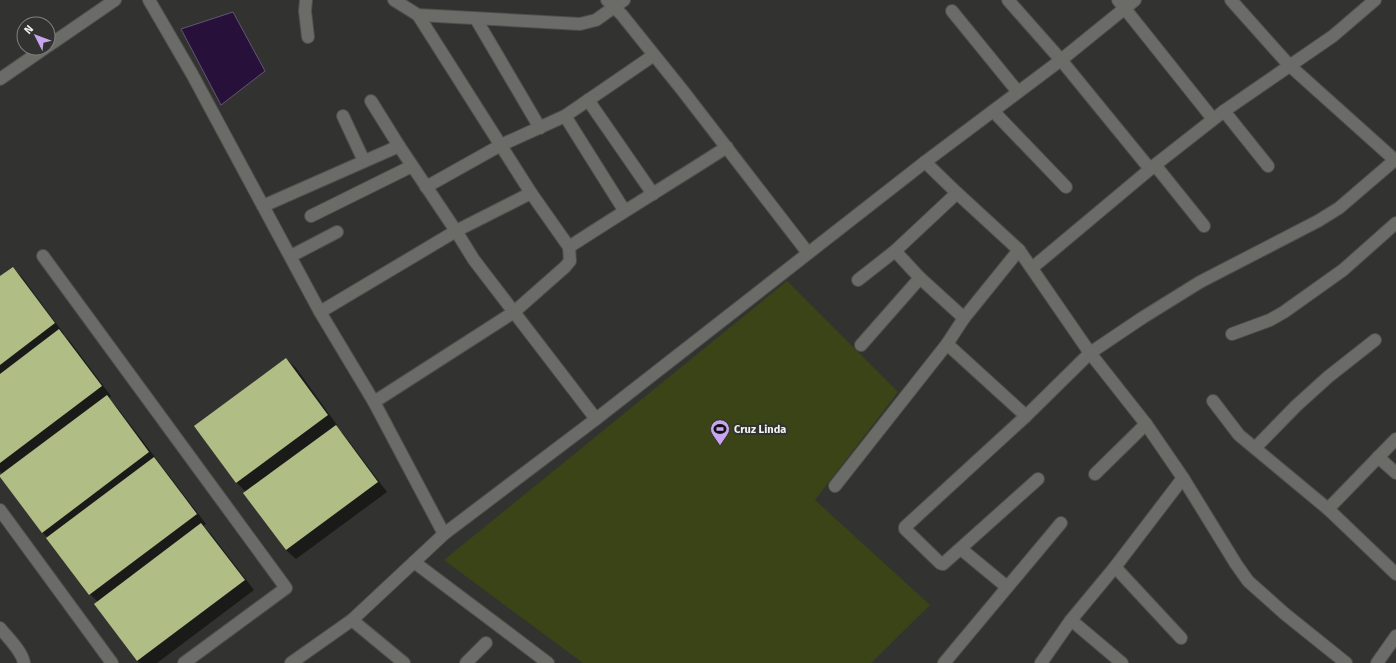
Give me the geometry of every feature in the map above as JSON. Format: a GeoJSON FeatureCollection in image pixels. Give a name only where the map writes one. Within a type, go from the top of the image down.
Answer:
{"type":"FeatureCollection","features":[{"type":"Feature","properties":{"kind":"street"},"geometry":{"type":"LineString","coordinates":[[56,41],[115,0]]}},
{"type":"Feature","properties":{"kind":"street"},"geometry":{"type":"LineString","coordinates":[[149,0],[192,74],[320,312],[374,402],[444,534]]}},
{"type":"Feature","properties":{"kind":"street"},"geometry":{"type":"LineString","coordinates":[[306,0],[305,11],[308,37]]}},
{"type":"Feature","properties":{"kind":"street"},"geometry":{"type":"LineString","coordinates":[[374,402],[514,312],[570,261],[568,247],[418,15],[394,0]]}},
{"type":"Feature","properties":{"kind":"street"},"geometry":{"type":"LineString","coordinates":[[418,15],[580,24],[596,20],[611,4],[624,0]]}},
{"type":"Feature","properties":{"kind":"street"},"geometry":{"type":"LineString","coordinates":[[1008,0],[1204,226]]}},
{"type":"Feature","properties":{"kind":"street"},"geometry":{"type":"LineString","coordinates":[[293,662],[352,620],[444,534],[596,419],[925,162],[1061,60],[1121,4],[1135,0]]}},
{"type":"Feature","properties":{"kind":"street"},"geometry":{"type":"LineString","coordinates":[[1038,479],[943,564],[940,563],[905,529],[905,527],[1026,416],[1090,353],[1142,318],[1200,282],[1318,221],[1339,208],[1396,160],[1289,65],[1231,0]]}},
{"type":"Feature","properties":{"kind":"street"},"geometry":{"type":"LineString","coordinates":[[1032,268],[1152,167],[1224,111],[1333,36],[1369,2]]}},
{"type":"Feature","properties":{"kind":"street"},"geometry":{"type":"LineString","coordinates":[[611,4],[622,15],[727,147],[808,253]]}},
{"type":"Feature","properties":{"kind":"street"},"geometry":{"type":"LineString","coordinates":[[1121,4],[1213,119]]}},
{"type":"Feature","properties":{"kind":"street"},"geometry":{"type":"LineString","coordinates":[[952,11],[1018,92]]}},
{"type":"Feature","properties":{"kind":"street"},"geometry":{"type":"LineString","coordinates":[[476,19],[540,128]]}},
{"type":"Feature","properties":{"kind":"street"},"geometry":{"type":"LineString","coordinates":[[426,187],[501,145],[565,116],[654,55]]}},
{"type":"Feature","properties":{"kind":"street"},"geometry":{"type":"LineString","coordinates":[[0,79],[33,56]]}},
{"type":"Feature","properties":{"kind":"street"},"geometry":{"type":"LineString","coordinates":[[588,100],[653,194]]}},
{"type":"Feature","properties":{"kind":"street"},"geometry":{"type":"LineString","coordinates":[[372,101],[399,146],[474,260],[596,419]]}},
{"type":"Feature","properties":{"kind":"street"},"geometry":{"type":"LineString","coordinates":[[993,111],[1066,187]]}},
{"type":"Feature","properties":{"kind":"street"},"geometry":{"type":"LineString","coordinates":[[1224,111],[1268,166]]}},
{"type":"Feature","properties":{"kind":"street"},"geometry":{"type":"LineString","coordinates":[[342,116],[364,161]]}},
{"type":"Feature","properties":{"kind":"street"},"geometry":{"type":"LineString","coordinates":[[565,116],[624,210]]}},
{"type":"Feature","properties":{"kind":"street"},"geometry":{"type":"LineString","coordinates":[[263,206],[399,146]]}},
{"type":"Feature","properties":{"kind":"street"},"geometry":{"type":"LineString","coordinates":[[568,247],[624,210],[653,194],[727,147]]}},
{"type":"Feature","properties":{"kind":"street"},"geometry":{"type":"LineString","coordinates":[[925,162],[1019,250],[1090,353],[1146,424],[1184,478],[1248,582],[1346,663]]}},
{"type":"Feature","properties":{"kind":"street"},"geometry":{"type":"LineString","coordinates":[[311,216],[412,166]]}},
{"type":"Feature","properties":{"kind":"street"},"geometry":{"type":"LineString","coordinates":[[320,312],[456,231],[532,193]]}},
{"type":"Feature","properties":{"kind":"street"},"geometry":{"type":"LineString","coordinates":[[858,280],[895,250],[957,193]]}},
{"type":"Feature","properties":{"kind":"street"},"geometry":{"type":"LineString","coordinates":[[1232,334],[1270,320],[1284,312],[1343,270],[1396,223]]}},
{"type":"Feature","properties":{"kind":"street"},"geometry":{"type":"LineString","coordinates":[[291,256],[336,232]]}},
{"type":"Feature","properties":{"kind":"street"},"geometry":{"type":"LineString","coordinates":[[895,250],[920,278],[964,318]]}},
{"type":"Feature","properties":{"kind":"street"},"geometry":{"type":"LineString","coordinates":[[836,486],[947,344],[964,318],[1019,250]]}},
{"type":"Feature","properties":{"kind":"street"},"geometry":{"type":"LineString","coordinates":[[43,256],[286,588],[184,663]]}},
{"type":"Feature","properties":{"kind":"street"},"geometry":{"type":"LineString","coordinates":[[861,345],[920,278]]}},
{"type":"Feature","properties":{"kind":"street"},"geometry":{"type":"LineString","coordinates":[[1254,448],[1296,406],[1328,377],[1375,340]]}},
{"type":"Feature","properties":{"kind":"street"},"geometry":{"type":"LineString","coordinates":[[947,344],[1026,416]]}},
{"type":"Feature","properties":{"kind":"street"},"geometry":{"type":"LineString","coordinates":[[1213,401],[1235,430],[1254,448],[1328,509],[1396,574]]}},
{"type":"Feature","properties":{"kind":"street"},"geometry":{"type":"LineString","coordinates":[[1095,474],[1146,424]]}},
{"type":"Feature","properties":{"kind":"street"},"geometry":{"type":"LineString","coordinates":[[1328,509],[1396,439]]}},
{"type":"Feature","properties":{"kind":"street"},"geometry":{"type":"LineString","coordinates":[[1378,457],[1396,473]]}},
{"type":"Feature","properties":{"kind":"street"},"geometry":{"type":"LineString","coordinates":[[1041,663],[1071,620],[1115,567],[1184,478]]}},
{"type":"Feature","properties":{"kind":"street"},"geometry":{"type":"LineString","coordinates":[[0,510],[112,663]]}},
{"type":"Feature","properties":{"kind":"street"},"geometry":{"type":"LineString","coordinates":[[949,661],[1060,523]]}},
{"type":"Feature","properties":{"kind":"street"},"geometry":{"type":"LineString","coordinates":[[961,549],[1007,587]]}},
{"type":"Feature","properties":{"kind":"street"},"geometry":{"type":"LineString","coordinates":[[414,562],[548,663]]}},
{"type":"Feature","properties":{"kind":"street"},"geometry":{"type":"LineString","coordinates":[[1115,567],[1181,638]]}},
{"type":"Feature","properties":{"kind":"street"},"geometry":{"type":"LineString","coordinates":[[352,620],[404,663]]}},
{"type":"Feature","properties":{"kind":"street"},"geometry":{"type":"LineString","coordinates":[[1071,620],[1122,663]]}},
{"type":"Feature","properties":{"kind":"street"},"geometry":{"type":"LineString","coordinates":[[0,628],[17,650],[24,663]]}},
{"type":"Feature","properties":{"kind":"street"},"geometry":{"type":"LineString","coordinates":[[1377,663],[1396,636]]}},
{"type":"Feature","properties":{"kind":"street"},"geometry":{"type":"LineString","coordinates":[[466,663],[486,642]]}},
{"type":"Feature","properties":{"kind":"green space","name":"Cruz Linda"},"geometry":{"type":"Polygon","coordinates":[[[787,281],[898,392],[815,500],[930,605],[871,663],[583,663],[444,560],[787,281]]]}},
{"type":"Feature","properties":{"kind":"shaded area"},"geometry":{"type":"Polygon","coordinates":[[[233,12],[265,71],[221,105],[181,29],[233,12]]]}},
{"type":"Feature","properties":{"kind":"building"},"geometry":{"type":"Polygon","coordinates":[[[13,267],[55,323],[0,365],[0,276],[13,267]]]}},
{"type":"Feature","properties":{"kind":"building"},"geometry":{"type":"Polygon","coordinates":[[[59,329],[102,386],[0,463],[0,374],[59,329]]]}},
{"type":"Feature","properties":{"kind":"building"},"geometry":{"type":"Polygon","coordinates":[[[286,358],[328,415],[236,483],[194,426],[286,358]]]}},
{"type":"Feature","properties":{"kind":"building"},"geometry":{"type":"Polygon","coordinates":[[[107,395],[149,452],[42,533],[0,475],[107,395]]]}},
{"type":"Feature","properties":{"kind":"building"},"geometry":{"type":"Polygon","coordinates":[[[336,425],[378,482],[286,550],[243,493],[336,425]]]}},
{"type":"Feature","properties":{"kind":"building"},"geometry":{"type":"Polygon","coordinates":[[[154,457],[197,514],[89,595],[46,538],[154,457]]]}},
{"type":"Feature","properties":{"kind":"building"},"geometry":{"type":"Polygon","coordinates":[[[201,523],[245,580],[137,661],[94,604],[201,523]]]}},
{"type":"Feature","properties":{"kind":"place","name":"Cruz Linda"},"geometry":{"type":"Point","coordinates":[720,446]}}]}
